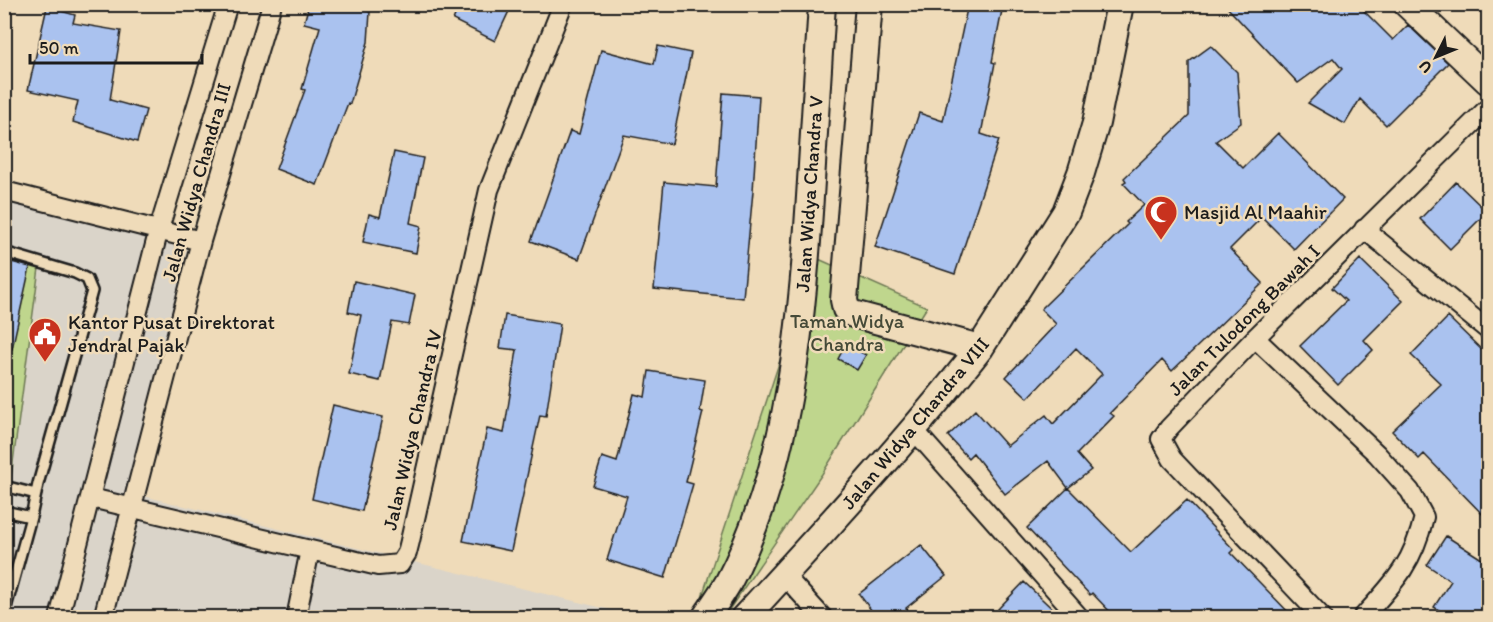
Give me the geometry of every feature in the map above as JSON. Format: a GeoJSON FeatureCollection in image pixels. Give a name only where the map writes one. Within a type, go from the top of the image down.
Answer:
{"type":"FeatureCollection","features":[{"type":"Feature","properties":{"kind":"street","name":"Jalan Widya Chandra III"},"geometry":{"type":"LineString","coordinates":[[59,618],[159,229],[228,4]]}},
{"type":"Feature","properties":{"kind":"street","name":"Jalan Widya Chandra III"},"geometry":{"type":"LineString","coordinates":[[103,618],[201,241],[272,4]]}},
{"type":"Feature","properties":{"kind":"street","name":"Jalan Widya Chandra IV"},"geometry":{"type":"LineString","coordinates":[[91,498],[378,566],[400,564],[407,553],[489,190],[563,4]]}},
{"type":"Feature","properties":{"kind":"street","name":"Jalan Widya Chandra V"},"geometry":{"type":"LineString","coordinates":[[705,618],[727,584],[753,528],[780,441],[797,345],[807,256],[822,4]]}},
{"type":"Feature","properties":{"kind":"street"},"geometry":{"type":"LineString","coordinates":[[869,4],[844,300],[846,309],[853,314],[943,337],[973,357]]}},
{"type":"Feature","properties":{"kind":"street","name":"Jalan Widya Chandra VIII"},"geometry":{"type":"LineString","coordinates":[[744,618],[914,430],[973,357],[1066,213],[1096,123],[1120,4]]}},
{"type":"Feature","properties":{"kind":"street"},"geometry":{"type":"LineString","coordinates":[[1407,4],[1488,81]]}},
{"type":"Feature","properties":{"kind":"street","name":"Jalan Tulodong Bawah I"},"geometry":{"type":"LineString","coordinates":[[1323,618],[1172,459],[1161,439],[1255,338],[1488,108]]}},
{"type":"Feature","properties":{"kind":"street"},"geometry":{"type":"LineString","coordinates":[[4,191],[201,241]]}},
{"type":"Feature","properties":{"kind":"street"},"geometry":{"type":"LineString","coordinates":[[1365,230],[1488,330]]}},
{"type":"Feature","properties":{"kind":"street"},"geometry":{"type":"LineString","coordinates":[[1255,338],[1377,454],[1410,491],[1424,517],[1418,543],[1398,579],[1362,618]]}},
{"type":"Feature","properties":{"kind":"street"},"geometry":{"type":"LineString","coordinates":[[914,430],[1080,618]]}},
{"type":"Feature","properties":{"kind":"street"},"geometry":{"type":"LineString","coordinates":[[296,618],[310,550]]}},
{"type":"Feature","properties":{"kind":"street"},"geometry":{"type":"LineString","coordinates":[[784,575],[823,618]]}},
{"type":"Feature","properties":{"kind":"lane"},"geometry":{"type":"LineString","coordinates":[[4,252],[75,273],[87,279],[92,291],[4,615]]}},
{"type":"Feature","properties":{"kind":"lane"},"geometry":{"type":"LineString","coordinates":[[4,486],[36,494]]}},
{"type":"Feature","properties":{"kind":"lane"},"geometry":{"type":"LineString","coordinates":[[4,511],[32,517]]}},
{"type":"Feature","properties":{"kind":"shaded area"},"geometry":{"type":"Polygon","coordinates":[[[5,184],[192,228],[131,493],[640,617],[5,618],[5,184]]]}},
{"type":"Feature","properties":{"kind":"green space","name":"Taman Widya Chandra"},"geometry":{"type":"Polygon","coordinates":[[[814,257],[927,307],[822,474],[724,617],[695,618],[814,257]]]}},
{"type":"Feature","properties":{"kind":"green space"},"geometry":{"type":"Polygon","coordinates":[[[5,259],[39,268],[5,522],[5,259]]]}},
{"type":"Feature","properties":{"kind":"building"},"geometry":{"type":"Polygon","coordinates":[[[309,4],[348,4],[370,12],[368,42],[350,104],[348,103],[317,185],[276,169],[305,90],[302,89],[320,27],[304,23],[309,4]]]}},
{"type":"Feature","properties":{"kind":"building"},"geometry":{"type":"Polygon","coordinates":[[[460,4],[494,4],[509,11],[495,41],[453,20],[460,4]]]}},
{"type":"Feature","properties":{"kind":"building"},"geometry":{"type":"Polygon","coordinates":[[[968,4],[1002,10],[992,62],[995,63],[981,134],[999,140],[955,274],[875,247],[919,113],[943,121],[968,4]]]}},
{"type":"Feature","properties":{"kind":"building"},"geometry":{"type":"Polygon","coordinates":[[[1224,4],[1357,4],[1393,40],[1408,25],[1448,63],[1386,125],[1360,99],[1345,124],[1308,103],[1342,69],[1333,58],[1298,83],[1224,4]]]}},
{"type":"Feature","properties":{"kind":"building"},"geometry":{"type":"Polygon","coordinates":[[[47,7],[75,15],[73,23],[121,31],[110,100],[146,110],[137,142],[73,122],[78,101],[28,90],[47,7]]]}},
{"type":"Feature","properties":{"kind":"building"},"geometry":{"type":"Polygon","coordinates":[[[658,46],[691,53],[672,144],[624,135],[579,259],[531,241],[570,131],[579,134],[601,50],[654,64],[658,46]]]}},
{"type":"Feature","properties":{"kind":"building"},"geometry":{"type":"Polygon","coordinates":[[[1211,46],[1237,72],[1241,123],[1216,141],[1243,168],[1278,133],[1343,199],[1294,249],[1262,217],[1230,249],[1263,283],[1172,371],[1162,360],[1110,413],[1114,416],[1077,454],[1091,470],[1068,488],[1048,461],[1005,494],[973,453],[968,458],[948,436],[975,410],[1007,446],[1046,415],[1053,424],[1102,374],[1076,348],[1028,398],[1006,377],[1056,324],[1041,309],[1128,224],[1126,222],[1144,205],[1123,183],[1126,181],[1124,178],[1189,116],[1189,62],[1211,46]]]}},
{"type":"Feature","properties":{"kind":"building"},"geometry":{"type":"Polygon","coordinates":[[[723,93],[759,96],[743,298],[654,289],[664,182],[716,187],[723,93]]]}},
{"type":"Feature","properties":{"kind":"building"},"geometry":{"type":"Polygon","coordinates":[[[394,152],[423,158],[410,223],[421,226],[416,253],[363,242],[369,214],[380,217],[394,152]]]}},
{"type":"Feature","properties":{"kind":"building"},"geometry":{"type":"Polygon","coordinates":[[[1456,182],[1487,212],[1450,249],[1420,219],[1456,182]]]}},
{"type":"Feature","properties":{"kind":"building"},"geometry":{"type":"Polygon","coordinates":[[[1360,259],[1403,301],[1364,340],[1373,350],[1338,385],[1300,346],[1346,301],[1332,288],[1360,259]]]}},
{"type":"Feature","properties":{"kind":"building"},"geometry":{"type":"Polygon","coordinates":[[[4,260],[30,267],[12,349],[4,348],[4,260]]]}},
{"type":"Feature","properties":{"kind":"building"},"geometry":{"type":"Polygon","coordinates":[[[354,281],[415,295],[409,325],[392,322],[380,381],[349,374],[361,315],[348,312],[354,281]]]}},
{"type":"Feature","properties":{"kind":"building"},"geometry":{"type":"Polygon","coordinates":[[[505,315],[560,324],[546,416],[540,415],[511,551],[463,541],[487,429],[504,433],[517,350],[500,348],[505,315]]]}},
{"type":"Feature","properties":{"kind":"building"},"geometry":{"type":"Polygon","coordinates":[[[1448,317],[1488,356],[1488,520],[1424,454],[1419,459],[1392,431],[1441,384],[1411,355],[1448,317]]]}},
{"type":"Feature","properties":{"kind":"building"},"geometry":{"type":"Polygon","coordinates":[[[846,344],[866,355],[857,370],[838,359],[846,344]]]}},
{"type":"Feature","properties":{"kind":"building"},"geometry":{"type":"Polygon","coordinates":[[[649,371],[705,380],[700,411],[703,412],[686,482],[693,484],[665,578],[607,560],[627,496],[593,486],[602,457],[617,462],[634,394],[645,397],[649,371]]]}},
{"type":"Feature","properties":{"kind":"building"},"geometry":{"type":"Polygon","coordinates":[[[333,405],[383,417],[362,511],[312,499],[333,405]]]}},
{"type":"Feature","properties":{"kind":"building"},"geometry":{"type":"Polygon","coordinates":[[[1068,488],[1131,552],[1187,500],[1234,550],[1231,553],[1294,618],[1116,618],[1092,593],[1090,595],[1027,528],[1068,488]]]}},
{"type":"Feature","properties":{"kind":"building"},"geometry":{"type":"Polygon","coordinates":[[[1446,536],[1488,563],[1488,618],[1451,618],[1434,607],[1451,581],[1427,565],[1446,536]]]}},
{"type":"Feature","properties":{"kind":"building"},"geometry":{"type":"Polygon","coordinates":[[[921,545],[946,576],[906,608],[914,618],[877,618],[859,594],[921,545]]]}},
{"type":"Feature","properties":{"kind":"building"},"geometry":{"type":"Polygon","coordinates":[[[1024,582],[1062,618],[1007,618],[998,609],[1024,582]]]}},
{"type":"Feature","properties":{"kind":"place","name":"Masjid Al Maahir"},"geometry":{"type":"Point","coordinates":[1161,241]}},
{"type":"Feature","properties":{"kind":"place","name":"Kantor Pusat Direktorat Jendral Pajak"},"geometry":{"type":"Point","coordinates":[45,363]}}]}
